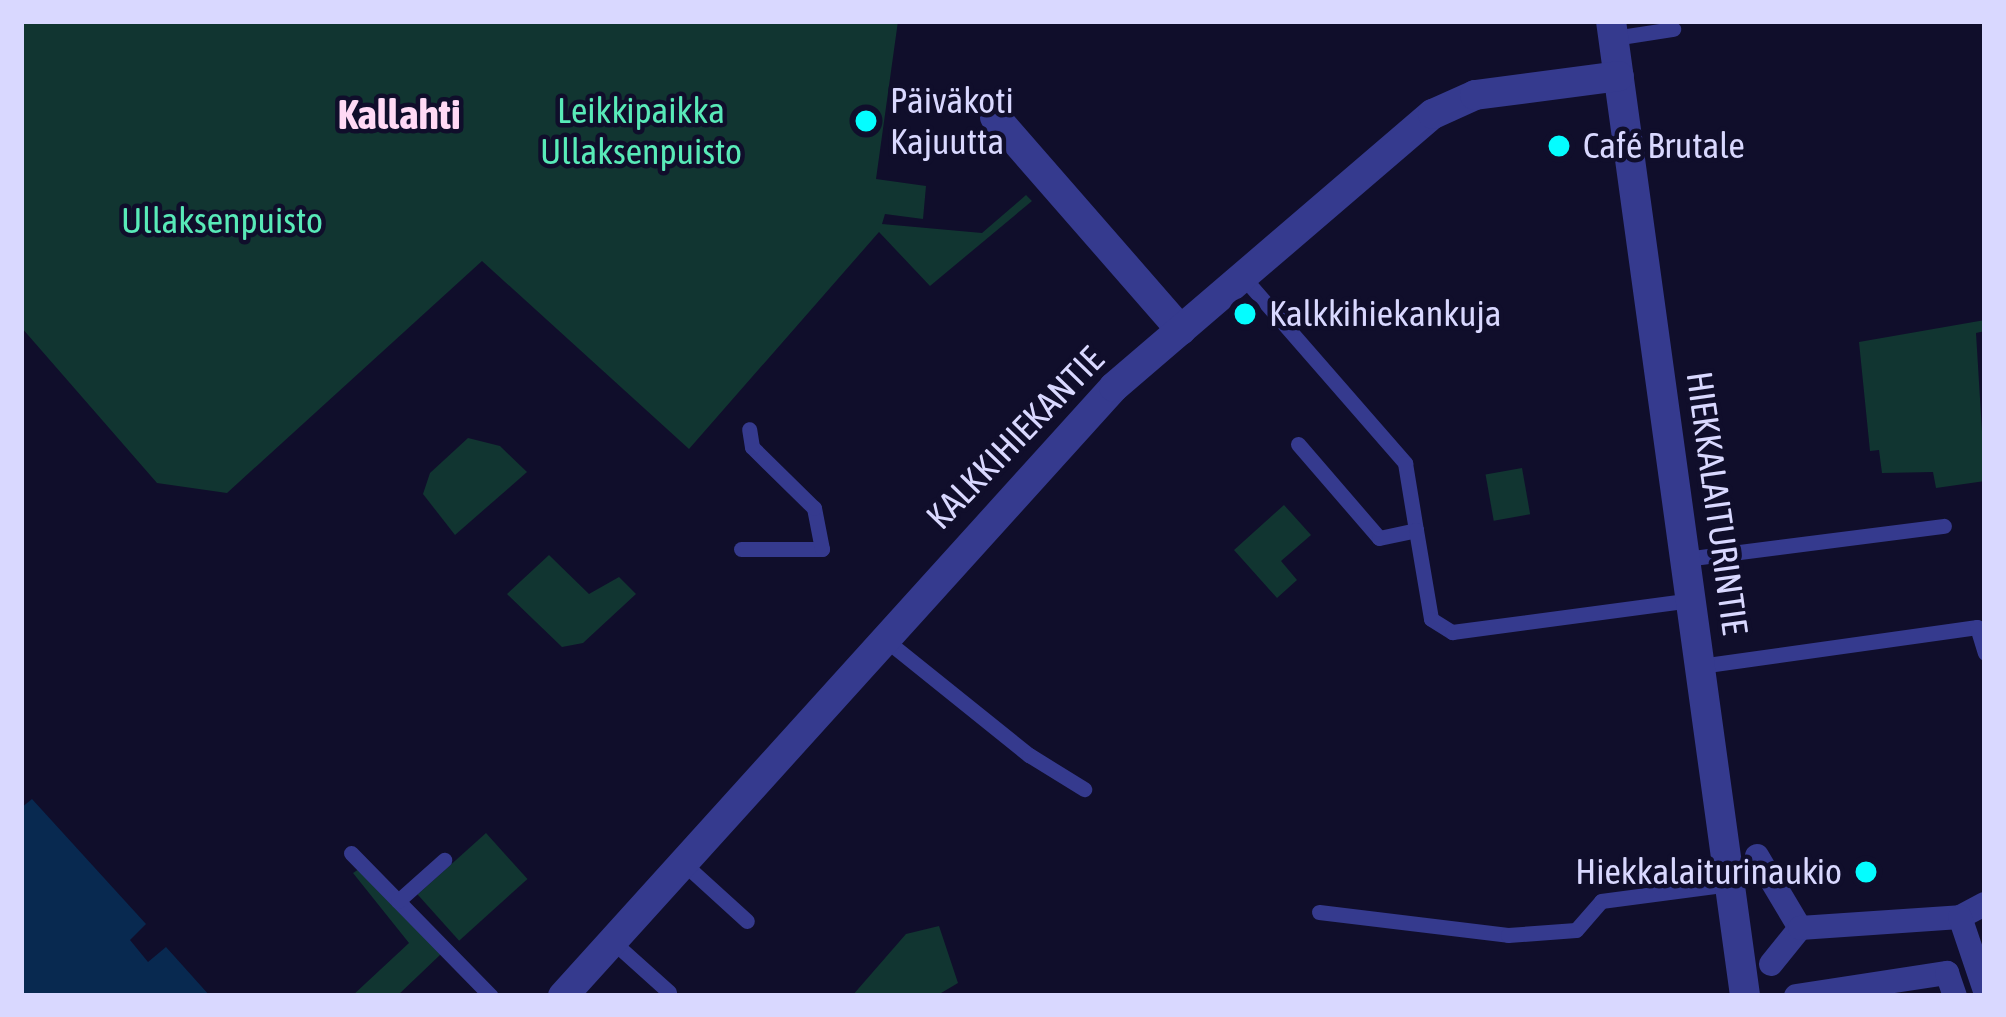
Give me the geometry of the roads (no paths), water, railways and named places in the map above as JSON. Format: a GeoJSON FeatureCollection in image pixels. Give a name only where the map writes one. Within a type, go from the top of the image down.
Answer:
{"type":"FeatureCollection","features":[{"type":"Feature","properties":{"kind":"street","name":"HIEKKALAITURINTIE"},"geometry":{"type":"LineString","coordinates":[[1613,29],[1745,996]]}},
{"type":"Feature","properties":{"kind":"street","name":"KALKKIHIEKANTIE"},"geometry":{"type":"LineString","coordinates":[[563,996],[1078,419],[1448,106],[1619,76]]}},
{"type":"Feature","properties":{"kind":"street"},"geometry":{"type":"LineString","coordinates":[[994,117],[1181,330]]}},
{"type":"Feature","properties":{"kind":"street"},"geometry":{"type":"LineString","coordinates":[[1757,856],[1799,928]]}},
{"type":"Feature","properties":{"kind":"street"},"geometry":{"type":"LineString","coordinates":[[1772,964],[1799,928],[1960,917],[1984,904]]}},
{"type":"Feature","properties":{"kind":"street"},"geometry":{"type":"LineString","coordinates":[[1960,917],[1985,992]]}},
{"type":"Feature","properties":{"kind":"street"},"geometry":{"type":"LineString","coordinates":[[1796,996],[1947,973],[1954,996]]}},
{"type":"Feature","properties":{"kind":"lane"},"geometry":{"type":"LineString","coordinates":[[1613,29],[1673,29]]}},
{"type":"Feature","properties":{"kind":"lane"},"geometry":{"type":"LineString","coordinates":[[1243,277],[1405,463],[1431,619],[1452,632],[1691,600]]}},
{"type":"Feature","properties":{"kind":"lane"},"geometry":{"type":"LineString","coordinates":[[741,549],[822,549],[814,508],[752,447],[749,429]]}},
{"type":"Feature","properties":{"kind":"lane"},"geometry":{"type":"LineString","coordinates":[[1298,444],[1378,538],[1416,530]]}},
{"type":"Feature","properties":{"kind":"lane"},"geometry":{"type":"LineString","coordinates":[[1685,560],[1943,526]]}},
{"type":"Feature","properties":{"kind":"lane"},"geometry":{"type":"LineString","coordinates":[[1700,666],[1981,627],[1985,653]]}},
{"type":"Feature","properties":{"kind":"lane"},"geometry":{"type":"LineString","coordinates":[[882,637],[1028,755],[1084,789]]}},
{"type":"Feature","properties":{"kind":"lane"},"geometry":{"type":"LineString","coordinates":[[351,853],[491,996]]}},
{"type":"Feature","properties":{"kind":"lane"},"geometry":{"type":"LineString","coordinates":[[398,901],[444,860]]}},
{"type":"Feature","properties":{"kind":"lane"},"geometry":{"type":"LineString","coordinates":[[681,861],[747,921]]}},
{"type":"Feature","properties":{"kind":"lane"},"geometry":{"type":"LineString","coordinates":[[1319,912],[1508,935],[1576,930],[1601,902],[1730,884]]}},
{"type":"Feature","properties":{"kind":"lane"},"geometry":{"type":"LineString","coordinates":[[611,940],[669,992]]}},
{"type":"Feature","properties":{"kind":"water"},"geometry":{"type":"Polygon","coordinates":[[[32,799],[146,924],[130,940],[148,962],[166,947],[210,996],[21,996],[21,808],[32,799]]]}},
{"type":"Feature","properties":{"kind":"place","name":"Päiväkoti Kajuutta"},"geometry":{"type":"Point","coordinates":[866,121]}},
{"type":"Feature","properties":{"kind":"place","name":"Café Brutale"},"geometry":{"type":"Point","coordinates":[1559,146]}},
{"type":"Feature","properties":{"kind":"place","name":"Kalkkihiekankuja"},"geometry":{"type":"Point","coordinates":[1245,314]}},
{"type":"Feature","properties":{"kind":"place","name":"Hiekkalaiturinaukio"},"geometry":{"type":"Point","coordinates":[1866,872]}},
{"type":"Feature","properties":{"kind":"district","name":"Kallahti"},"geometry":{"type":"Point","coordinates":[399,114]}},
{"type":"Feature","properties":{"kind":"park label","name":"Leikkipaikka Ullaksenpuisto"},"geometry":{"type":"Point","coordinates":[641,130]}},
{"type":"Feature","properties":{"kind":"park label","name":"Ullaksenpuisto"},"geometry":{"type":"Point","coordinates":[222,221]}}]}
